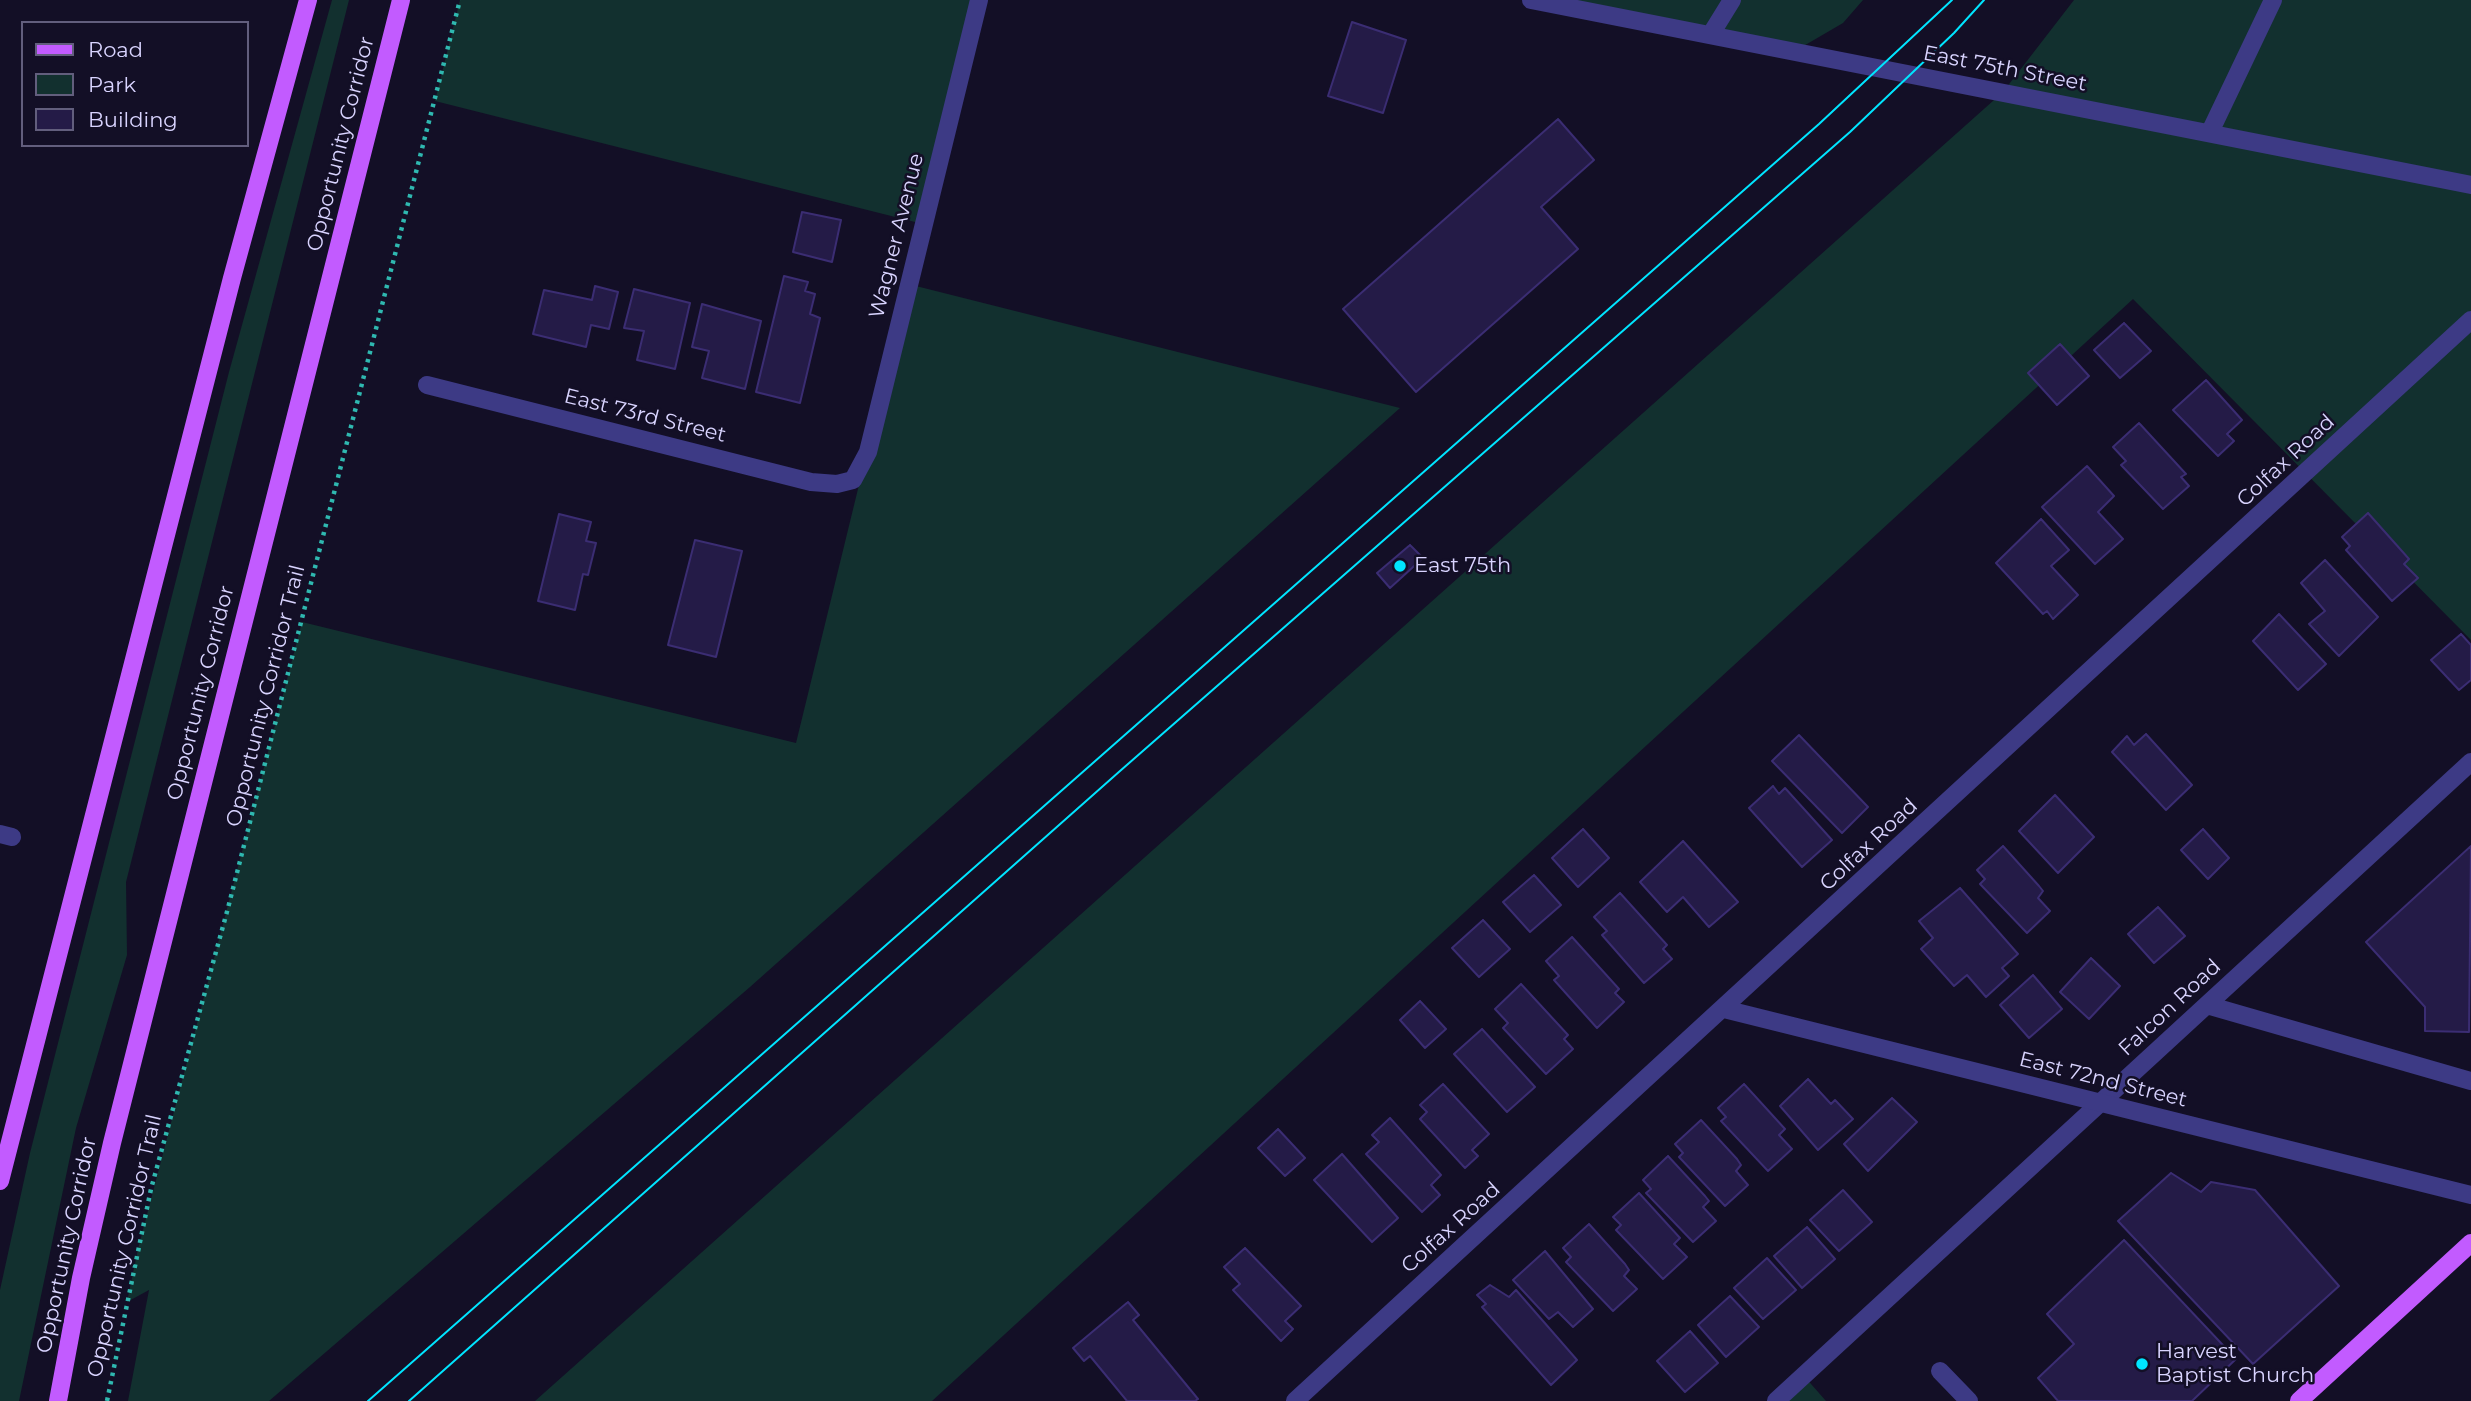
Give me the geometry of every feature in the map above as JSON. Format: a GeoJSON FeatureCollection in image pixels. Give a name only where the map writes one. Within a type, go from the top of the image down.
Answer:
{"type":"FeatureCollection","features":[{"type":"Feature","properties":{"kind":"main road"},"geometry":{"type":"LineString","coordinates":[[0,1181],[232,278],[308,0]]}},
{"type":"Feature","properties":{"kind":"main road","name":"Opportunity Corridor"},"geometry":{"type":"LineString","coordinates":[[58,1401],[94,1214],[401,0]]}},
{"type":"Feature","properties":{"kind":"main road"},"geometry":{"type":"LineString","coordinates":[[2299,1401],[2471,1242]]}},
{"type":"Feature","properties":{"kind":"street","name":"Wagner Avenue"},"geometry":{"type":"LineString","coordinates":[[853,480],[868,452],[979,0]]}},
{"type":"Feature","properties":{"kind":"street","name":"East 75th Street"},"geometry":{"type":"LineString","coordinates":[[1531,0],[2471,185]]}},
{"type":"Feature","properties":{"kind":"street"},"geometry":{"type":"LineString","coordinates":[[1711,34],[1732,0]]}},
{"type":"Feature","properties":{"kind":"street"},"geometry":{"type":"LineString","coordinates":[[2210,132],[2273,0]]}},
{"type":"Feature","properties":{"kind":"street","name":"Colfax Road"},"geometry":{"type":"LineString","coordinates":[[1295,1401],[2471,320]]}},
{"type":"Feature","properties":{"kind":"street","name":"East 73rd Street"},"geometry":{"type":"LineString","coordinates":[[427,385],[811,482],[837,484],[853,480]]}},
{"type":"Feature","properties":{"kind":"street","name":"Falcon Road"},"geometry":{"type":"LineString","coordinates":[[1776,1401],[2471,762]]}},
{"type":"Feature","properties":{"kind":"street"},"geometry":{"type":"LineString","coordinates":[[2207,1005],[2471,1081]]}},
{"type":"Feature","properties":{"kind":"street","name":"East 72nd Street"},"geometry":{"type":"LineString","coordinates":[[1724,1009],[2471,1195]]}},
{"type":"Feature","properties":{"kind":"street"},"geometry":{"type":"LineString","coordinates":[[1940,1371],[1969,1401]]}},
{"type":"Feature","properties":{"kind":"path","name":"Opportunity Corridor Trail"},"geometry":{"type":"LineString","coordinates":[[107,1401],[154,1177],[225,920],[460,0]]}},
{"type":"Feature","properties":{"kind":"green space"},"geometry":{"type":"Polygon","coordinates":[[[332,0],[349,0],[126,882],[127,955],[76,1128],[19,1401],[0,1401],[0,1290],[30,1153],[229,372],[332,0]]]}},
{"type":"Feature","properties":{"kind":"green space"},"geometry":{"type":"Polygon","coordinates":[[[460,0],[979,0],[923,224],[435,101],[460,0]]]}},
{"type":"Feature","properties":{"kind":"green space"},"geometry":{"type":"Polygon","coordinates":[[[1531,0],[1863,0],[1843,23],[1795,51],[1531,0]]]}},
{"type":"Feature","properties":{"kind":"green space"},"geometry":{"type":"Polygon","coordinates":[[[2074,0],[2471,0],[2471,640],[2133,299],[932,1401],[535,1401],[2003,92],[2074,0]]]}},
{"type":"Feature","properties":{"kind":"green space"},"geometry":{"type":"Polygon","coordinates":[[[908,284],[1400,408],[750,987],[269,1401],[128,1401],[149,1290],[127,1302],[138,1249],[302,622],[796,743],[908,284]]]}},
{"type":"Feature","properties":{"kind":"green space"},"geometry":{"type":"Polygon","coordinates":[[[1804,1376],[1826,1401],[1776,1401],[1804,1376]]]}},
{"type":"Feature","properties":{"kind":"building"},"geometry":{"type":"Polygon","coordinates":[[[1352,22],[1406,40],[1383,113],[1328,96],[1352,22]]]}},
{"type":"Feature","properties":{"kind":"building"},"geometry":{"type":"Polygon","coordinates":[[[1558,119],[1594,160],[1541,207],[1578,249],[1416,392],[1343,309],[1558,119]]]}},
{"type":"Feature","properties":{"kind":"building"},"geometry":{"type":"Polygon","coordinates":[[[802,212],[841,220],[832,262],[793,252],[802,212]]]}},
{"type":"Feature","properties":{"kind":"building"},"geometry":{"type":"Polygon","coordinates":[[[784,276],[808,282],[805,291],[815,294],[810,314],[820,318],[800,403],[756,392],[784,276]]]}},
{"type":"Feature","properties":{"kind":"building"},"geometry":{"type":"Polygon","coordinates":[[[595,286],[618,292],[609,329],[591,325],[586,347],[533,334],[544,290],[592,300],[595,286]]]}},
{"type":"Feature","properties":{"kind":"building"},"geometry":{"type":"Polygon","coordinates":[[[634,289],[690,303],[675,369],[637,360],[644,331],[624,328],[634,289]]]}},
{"type":"Feature","properties":{"kind":"building"},"geometry":{"type":"Polygon","coordinates":[[[702,304],[761,321],[745,389],[702,378],[709,351],[692,347],[702,304]]]}},
{"type":"Feature","properties":{"kind":"building"},"geometry":{"type":"Polygon","coordinates":[[[2124,323],[2151,351],[2120,378],[2094,350],[2124,323]]]}},
{"type":"Feature","properties":{"kind":"building"},"geometry":{"type":"Polygon","coordinates":[[[2060,344],[2089,376],[2057,405],[2028,373],[2060,344]]]}},
{"type":"Feature","properties":{"kind":"building"},"geometry":{"type":"Polygon","coordinates":[[[2206,380],[2242,420],[2227,434],[2234,441],[2218,456],[2173,410],[2206,380]]]}},
{"type":"Feature","properties":{"kind":"building"},"geometry":{"type":"Polygon","coordinates":[[[2139,423],[2186,474],[2181,477],[2189,486],[2163,509],[2121,465],[2126,461],[2113,447],[2139,423]]]}},
{"type":"Feature","properties":{"kind":"building"},"geometry":{"type":"Polygon","coordinates":[[[2087,466],[2114,496],[2098,512],[2123,539],[2095,564],[2042,507],[2087,466]]]}},
{"type":"Feature","properties":{"kind":"building"},"geometry":{"type":"Polygon","coordinates":[[[2368,513],[2409,559],[2404,564],[2418,578],[2392,601],[2346,550],[2350,546],[2342,537],[2368,513]]]}},
{"type":"Feature","properties":{"kind":"building"},"geometry":{"type":"Polygon","coordinates":[[[559,514],[591,522],[586,541],[596,543],[588,575],[583,574],[575,610],[538,601],[559,514]]]}},
{"type":"Feature","properties":{"kind":"building"},"geometry":{"type":"Polygon","coordinates":[[[2041,519],[2069,550],[2051,566],[2078,595],[2053,619],[2047,611],[2043,614],[1996,563],[2041,519]]]}},
{"type":"Feature","properties":{"kind":"building"},"geometry":{"type":"Polygon","coordinates":[[[695,540],[742,551],[716,657],[668,645],[695,540]]]}},
{"type":"Feature","properties":{"kind":"building","name":"East 75th"},"geometry":{"type":"Polygon","coordinates":[[[1410,545],[1423,558],[1390,588],[1377,573],[1410,545]]]}},
{"type":"Feature","properties":{"kind":"building"},"geometry":{"type":"Polygon","coordinates":[[[2325,560],[2378,617],[2339,656],[2309,624],[2325,611],[2301,583],[2325,560]]]}},
{"type":"Feature","properties":{"kind":"building"},"geometry":{"type":"Polygon","coordinates":[[[2279,614],[2326,664],[2298,690],[2253,641],[2279,614]]]}},
{"type":"Feature","properties":{"kind":"building"},"geometry":{"type":"Polygon","coordinates":[[[2461,634],[2471,645],[2471,680],[2459,690],[2431,660],[2461,634]]]}},
{"type":"Feature","properties":{"kind":"building"},"geometry":{"type":"Polygon","coordinates":[[[2146,734],[2192,785],[2166,810],[2112,752],[2127,736],[2134,745],[2146,734]]]}},
{"type":"Feature","properties":{"kind":"building"},"geometry":{"type":"Polygon","coordinates":[[[1799,735],[1868,807],[1842,833],[1772,761],[1799,735]]]}},
{"type":"Feature","properties":{"kind":"building"},"geometry":{"type":"Polygon","coordinates":[[[1773,786],[1779,794],[1785,788],[1832,840],[1802,867],[1749,808],[1773,786]]]}},
{"type":"Feature","properties":{"kind":"building"},"geometry":{"type":"Polygon","coordinates":[[[2055,795],[2094,837],[2058,873],[2019,831],[2055,795]]]}},
{"type":"Feature","properties":{"kind":"building"},"geometry":{"type":"Polygon","coordinates":[[[1583,829],[1609,858],[1578,887],[1552,858],[1583,829]]]}},
{"type":"Feature","properties":{"kind":"building"},"geometry":{"type":"Polygon","coordinates":[[[2203,829],[2229,858],[2208,879],[2181,850],[2203,829]]]}},
{"type":"Feature","properties":{"kind":"building"},"geometry":{"type":"Polygon","coordinates":[[[1683,841],[1738,902],[1709,927],[1683,897],[1667,912],[1640,882],[1683,841]]]}},
{"type":"Feature","properties":{"kind":"building"},"geometry":{"type":"Polygon","coordinates":[[[2003,846],[2043,891],[2038,898],[2050,911],[2027,933],[1980,884],[1985,879],[1977,870],[2003,846]]]}},
{"type":"Feature","properties":{"kind":"building"},"geometry":{"type":"Polygon","coordinates":[[[2471,846],[2469,1032],[2425,1031],[2425,1007],[2366,942],[2471,846]]]}},
{"type":"Feature","properties":{"kind":"building"},"geometry":{"type":"Polygon","coordinates":[[[1534,875],[1561,905],[1530,932],[1503,902],[1534,875]]]}},
{"type":"Feature","properties":{"kind":"building"},"geometry":{"type":"Polygon","coordinates":[[[1960,888],[2018,954],[2002,968],[2009,976],[1986,997],[1967,975],[1954,986],[1921,949],[1933,938],[1919,921],[1960,888]]]}},
{"type":"Feature","properties":{"kind":"building"},"geometry":{"type":"Polygon","coordinates":[[[1620,893],[1667,945],[1663,949],[1672,959],[1644,983],[1602,935],[1607,931],[1594,917],[1620,893]]]}},
{"type":"Feature","properties":{"kind":"building"},"geometry":{"type":"Polygon","coordinates":[[[2158,907],[2185,936],[2154,963],[2128,934],[2158,907]]]}},
{"type":"Feature","properties":{"kind":"building"},"geometry":{"type":"Polygon","coordinates":[[[1483,920],[1510,949],[1479,977],[1452,948],[1483,920]]]}},
{"type":"Feature","properties":{"kind":"building"},"geometry":{"type":"Polygon","coordinates":[[[1572,937],[1619,989],[1615,993],[1624,1002],[1597,1028],[1554,980],[1559,976],[1546,961],[1572,937]]]}},
{"type":"Feature","properties":{"kind":"building"},"geometry":{"type":"Polygon","coordinates":[[[2091,958],[2120,986],[2089,1019],[2060,992],[2091,958]]]}},
{"type":"Feature","properties":{"kind":"building"},"geometry":{"type":"Polygon","coordinates":[[[2033,975],[2062,1009],[2029,1038],[2000,1005],[2033,975]]]}},
{"type":"Feature","properties":{"kind":"building"},"geometry":{"type":"Polygon","coordinates":[[[1521,984],[1568,1035],[1564,1039],[1573,1049],[1546,1074],[1503,1028],[1508,1023],[1495,1009],[1521,984]]]}},
{"type":"Feature","properties":{"kind":"building"},"geometry":{"type":"Polygon","coordinates":[[[1420,1001],[1446,1029],[1425,1048],[1400,1020],[1420,1001]]]}},
{"type":"Feature","properties":{"kind":"building"},"geometry":{"type":"Polygon","coordinates":[[[1482,1029],[1535,1087],[1507,1112],[1454,1054],[1482,1029]]]}},
{"type":"Feature","properties":{"kind":"building"},"geometry":{"type":"Polygon","coordinates":[[[1808,1079],[1831,1104],[1835,1100],[1853,1119],[1818,1150],[1780,1106],[1808,1079]]]}},
{"type":"Feature","properties":{"kind":"building"},"geometry":{"type":"Polygon","coordinates":[[[1443,1084],[1489,1134],[1472,1150],[1478,1156],[1465,1168],[1420,1119],[1427,1112],[1420,1105],[1443,1084]]]}},
{"type":"Feature","properties":{"kind":"building"},"geometry":{"type":"Polygon","coordinates":[[[1744,1084],[1785,1129],[1779,1135],[1792,1149],[1768,1171],[1721,1121],[1726,1117],[1718,1108],[1744,1084]]]}},
{"type":"Feature","properties":{"kind":"building"},"geometry":{"type":"Polygon","coordinates":[[[1892,1098],[1917,1122],[1868,1171],[1844,1144],[1892,1098]]]}},
{"type":"Feature","properties":{"kind":"building"},"geometry":{"type":"Polygon","coordinates":[[[1390,1118],[1441,1175],[1431,1185],[1440,1195],[1422,1212],[1366,1154],[1379,1142],[1372,1135],[1390,1118]]]}},
{"type":"Feature","properties":{"kind":"building"},"geometry":{"type":"Polygon","coordinates":[[[1701,1120],[1737,1159],[1741,1165],[1736,1171],[1748,1185],[1725,1206],[1679,1157],[1683,1153],[1675,1144],[1701,1120]]]}},
{"type":"Feature","properties":{"kind":"building"},"geometry":{"type":"Polygon","coordinates":[[[1278,1129],[1305,1158],[1285,1176],[1258,1148],[1278,1129]]]}},
{"type":"Feature","properties":{"kind":"building"},"geometry":{"type":"Polygon","coordinates":[[[1342,1154],[1398,1218],[1372,1242],[1314,1180],[1342,1154]]]}},
{"type":"Feature","properties":{"kind":"building"},"geometry":{"type":"Polygon","coordinates":[[[1668,1156],[1709,1201],[1703,1207],[1716,1221],[1693,1242],[1646,1193],[1651,1189],[1643,1180],[1668,1156]]]}},
{"type":"Feature","properties":{"kind":"building"},"geometry":{"type":"Polygon","coordinates":[[[2171,1173],[2201,1192],[2211,1182],[2255,1190],[2339,1286],[2253,1364],[2118,1221],[2171,1173]]]}},
{"type":"Feature","properties":{"kind":"building"},"geometry":{"type":"Polygon","coordinates":[[[1843,1190],[1872,1222],[1839,1251],[1810,1220],[1843,1190]]]}},
{"type":"Feature","properties":{"kind":"building"},"geometry":{"type":"Polygon","coordinates":[[[1639,1193],[1680,1238],[1674,1244],[1687,1257],[1663,1279],[1616,1230],[1621,1225],[1613,1217],[1639,1193]]]}},
{"type":"Feature","properties":{"kind":"building"},"geometry":{"type":"Polygon","coordinates":[[[1589,1224],[1625,1264],[1629,1270],[1624,1276],[1637,1289],[1613,1311],[1566,1262],[1571,1257],[1563,1248],[1589,1224]]]}},
{"type":"Feature","properties":{"kind":"building"},"geometry":{"type":"Polygon","coordinates":[[[1807,1227],[1835,1259],[1802,1288],[1774,1256],[1807,1227]]]}},
{"type":"Feature","properties":{"kind":"building"},"geometry":{"type":"Polygon","coordinates":[[[2124,1240],[2236,1359],[2192,1401],[2058,1401],[2038,1378],[2074,1344],[2047,1314],[2124,1240]]]}},
{"type":"Feature","properties":{"kind":"building"},"geometry":{"type":"Polygon","coordinates":[[[1245,1248],[1301,1306],[1285,1321],[1293,1329],[1281,1341],[1233,1290],[1240,1284],[1224,1267],[1245,1248]]]}},
{"type":"Feature","properties":{"kind":"building"},"geometry":{"type":"Polygon","coordinates":[[[1545,1251],[1593,1309],[1573,1327],[1558,1312],[1549,1319],[1513,1280],[1545,1251]]]}},
{"type":"Feature","properties":{"kind":"building"},"geometry":{"type":"Polygon","coordinates":[[[1767,1258],[1796,1290],[1763,1319],[1734,1288],[1767,1258]]]}},
{"type":"Feature","properties":{"kind":"building"},"geometry":{"type":"Polygon","coordinates":[[[1490,1285],[1509,1297],[1516,1290],[1577,1360],[1551,1385],[1482,1307],[1486,1304],[1477,1295],[1490,1285]]]}},
{"type":"Feature","properties":{"kind":"building"},"geometry":{"type":"Polygon","coordinates":[[[1730,1296],[1759,1327],[1726,1357],[1698,1325],[1730,1296]]]}},
{"type":"Feature","properties":{"kind":"building"},"geometry":{"type":"Polygon","coordinates":[[[1128,1302],[1139,1315],[1133,1320],[1198,1399],[1127,1401],[1090,1356],[1084,1361],[1073,1348],[1128,1302]]]}},
{"type":"Feature","properties":{"kind":"building"},"geometry":{"type":"Polygon","coordinates":[[[1690,1331],[1718,1363],[1685,1392],[1657,1361],[1690,1331]]]}},
{"type":"Feature","properties":{"kind":"tram line"},"geometry":{"type":"LineString","coordinates":[[368,1401],[1819,124],[1952,0]]}},
{"type":"Feature","properties":{"kind":"tram line"},"geometry":{"type":"LineString","coordinates":[[409,1401],[1120,771],[1850,132],[1954,33],[1984,0]]}},
{"type":"Feature","properties":{"kind":"place","name":"East 75th"},"geometry":{"type":"Point","coordinates":[1400,566]}},
{"type":"Feature","properties":{"kind":"place","name":"Harvest Baptist Church"},"geometry":{"type":"Point","coordinates":[2142,1364]}}]}
